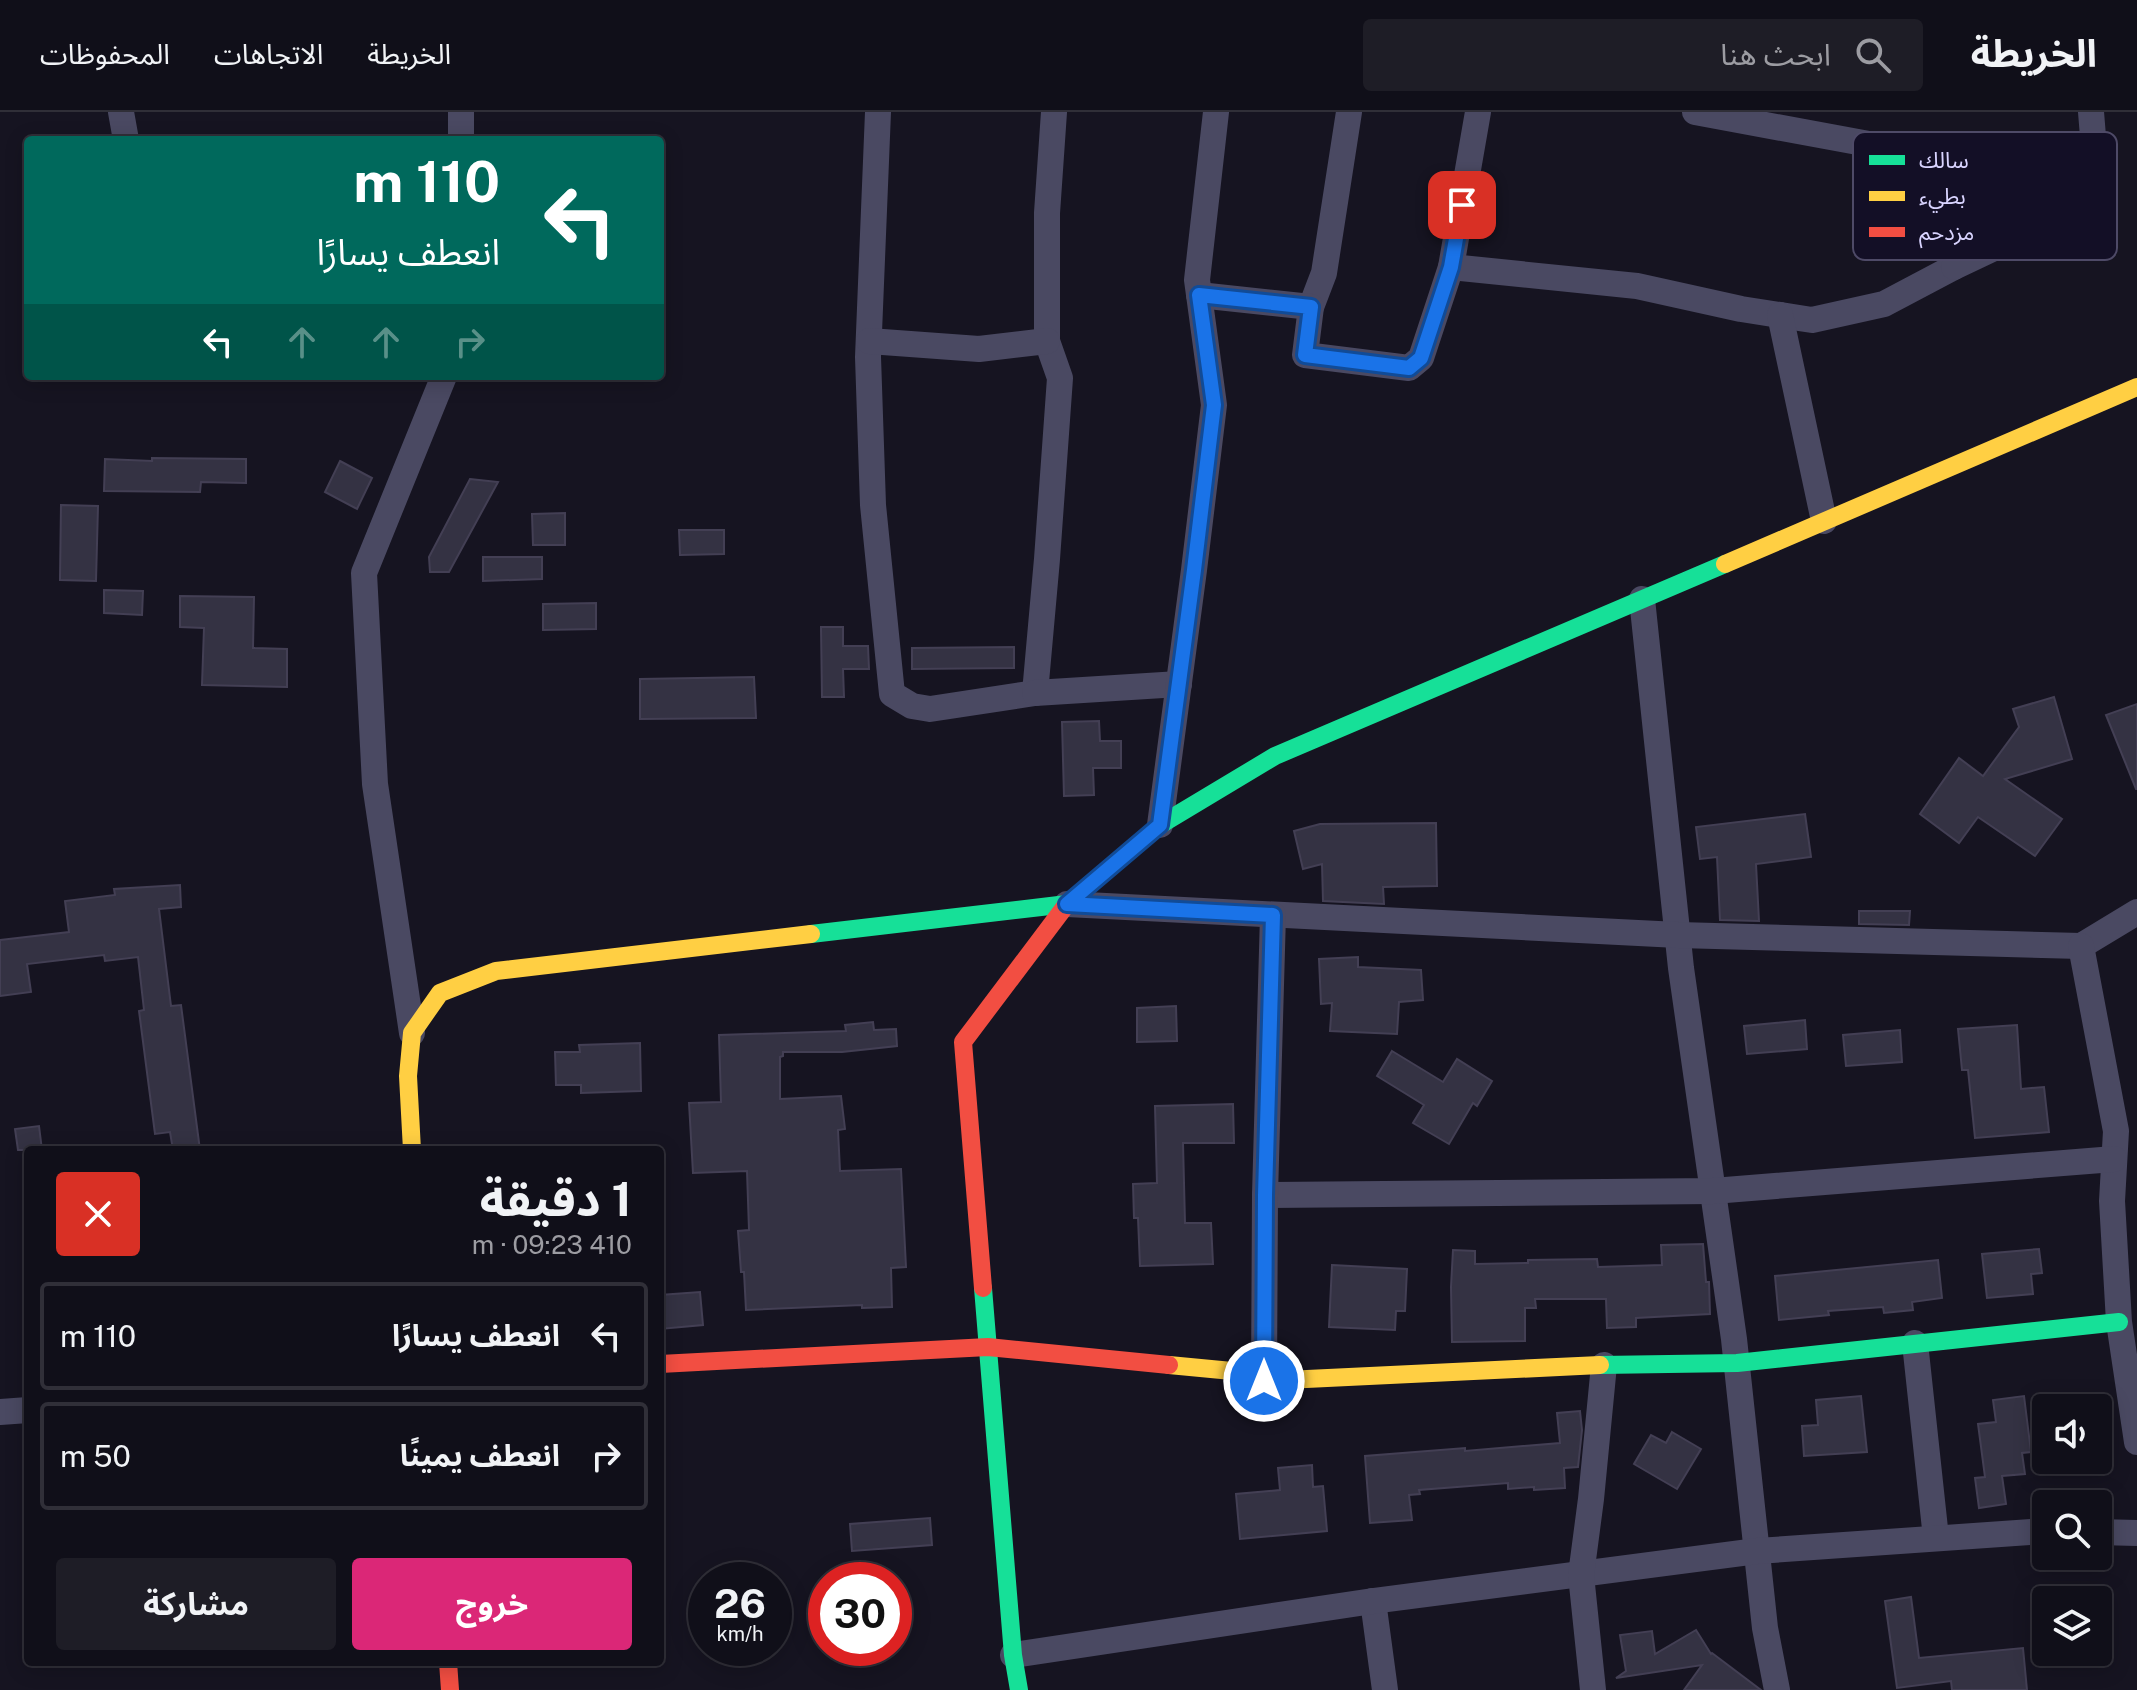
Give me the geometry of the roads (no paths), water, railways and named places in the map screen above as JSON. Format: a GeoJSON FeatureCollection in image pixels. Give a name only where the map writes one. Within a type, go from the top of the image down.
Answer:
{"type":"FeatureCollection","features":[{"type":"Feature","properties":{"kind":"street"},"geometry":{"type":"LineString","coordinates":[[121,112],[125,136]]}},
{"type":"Feature","properties":{"kind":"street"},"geometry":{"type":"LineString","coordinates":[[461,112],[461,136]]}},
{"type":"Feature","properties":{"kind":"street"},"geometry":{"type":"LineString","coordinates":[[878,112],[869,341],[873,505],[892,694],[912,706],[930,709],[1035,693],[1179,684]]}},
{"type":"Feature","properties":{"kind":"street"},"geometry":{"type":"LineString","coordinates":[[1035,693],[1060,378],[1047,341],[1047,213],[1054,112]]}},
{"type":"Feature","properties":{"kind":"street"},"geometry":{"type":"LineString","coordinates":[[1160,825],[1214,405],[1197,280],[1216,112]]}},
{"type":"Feature","properties":{"kind":"street"},"geometry":{"type":"LineString","coordinates":[[1349,112],[1324,273],[1311,307],[1305,355],[1409,368],[1421,358],[1451,267],[1478,112]]}},
{"type":"Feature","properties":{"kind":"street"},"geometry":{"type":"LineString","coordinates":[[1695,112],[1853,141]]}},
{"type":"Feature","properties":{"kind":"street"},"geometry":{"type":"LineString","coordinates":[[2091,112],[2093,132]]}},
{"type":"Feature","properties":{"kind":"street"},"geometry":{"type":"LineString","coordinates":[[1954,260],[1954,267]]}},
{"type":"Feature","properties":{"kind":"street"},"geometry":{"type":"LineString","coordinates":[[1451,267],[1637,286],[1741,309],[1812,320],[1884,304],[1969,260]]}},
{"type":"Feature","properties":{"kind":"street"},"geometry":{"type":"LineString","coordinates":[[1199,295],[1311,307]]}},
{"type":"Feature","properties":{"kind":"street"},"geometry":{"type":"LineString","coordinates":[[1780,315],[1824,521]]}},
{"type":"Feature","properties":{"kind":"street"},"geometry":{"type":"LineString","coordinates":[[869,341],[979,349],[1047,341]]}},
{"type":"Feature","properties":{"kind":"street"},"geometry":{"type":"LineString","coordinates":[[412,1146],[408,1076],[412,1033],[375,784],[364,573],[442,380]]}},
{"type":"Feature","properties":{"kind":"street"},"geometry":{"type":"LineString","coordinates":[[1019,1690],[1013,1655],[963,1042],[1067,904],[1160,825],[1275,756],[2137,387]]}},
{"type":"Feature","properties":{"kind":"street"},"geometry":{"type":"LineString","coordinates":[[1642,599],[1678,935],[1737,1363],[1765,1628],[1777,1690]]}},
{"type":"Feature","properties":{"kind":"street"},"geometry":{"type":"LineString","coordinates":[[412,1033],[440,993],[496,971],[1067,904],[1678,935],[2081,946],[2137,912]]}},
{"type":"Feature","properties":{"kind":"street"},"geometry":{"type":"LineString","coordinates":[[1264,1381],[1265,1195],[1273,915]]}},
{"type":"Feature","properties":{"kind":"street"},"geometry":{"type":"LineString","coordinates":[[2081,946],[2126,1128],[2114,1159],[2112,1201],[2119,1322],[2137,1442]]}},
{"type":"Feature","properties":{"kind":"street"},"geometry":{"type":"LineString","coordinates":[[1265,1195],[1713,1191],[2114,1159]]}},
{"type":"Feature","properties":{"kind":"street"},"geometry":{"type":"LineString","coordinates":[[664,1364],[988,1347],[1232,1371],[1264,1381],[1604,1365],[1737,1363],[2119,1322]]}},
{"type":"Feature","properties":{"kind":"street"},"geometry":{"type":"LineString","coordinates":[[1915,1343],[1936,1538]]}},
{"type":"Feature","properties":{"kind":"street"},"geometry":{"type":"LineString","coordinates":[[1593,1690],[1581,1575],[1604,1365]]}},
{"type":"Feature","properties":{"kind":"street"},"geometry":{"type":"LineString","coordinates":[[0,1412],[24,1410]]}},
{"type":"Feature","properties":{"kind":"street"},"geometry":{"type":"LineString","coordinates":[[1013,1655],[1373,1601],[1757,1551],[2032,1532]]}},
{"type":"Feature","properties":{"kind":"street"},"geometry":{"type":"LineString","coordinates":[[2112,1532],[2137,1533]]}},
{"type":"Feature","properties":{"kind":"street"},"geometry":{"type":"LineString","coordinates":[[1373,1601],[1385,1690]]}},
{"type":"Feature","properties":{"kind":"street"},"geometry":{"type":"LineString","coordinates":[[448,1666],[450,1690]]}}]}
